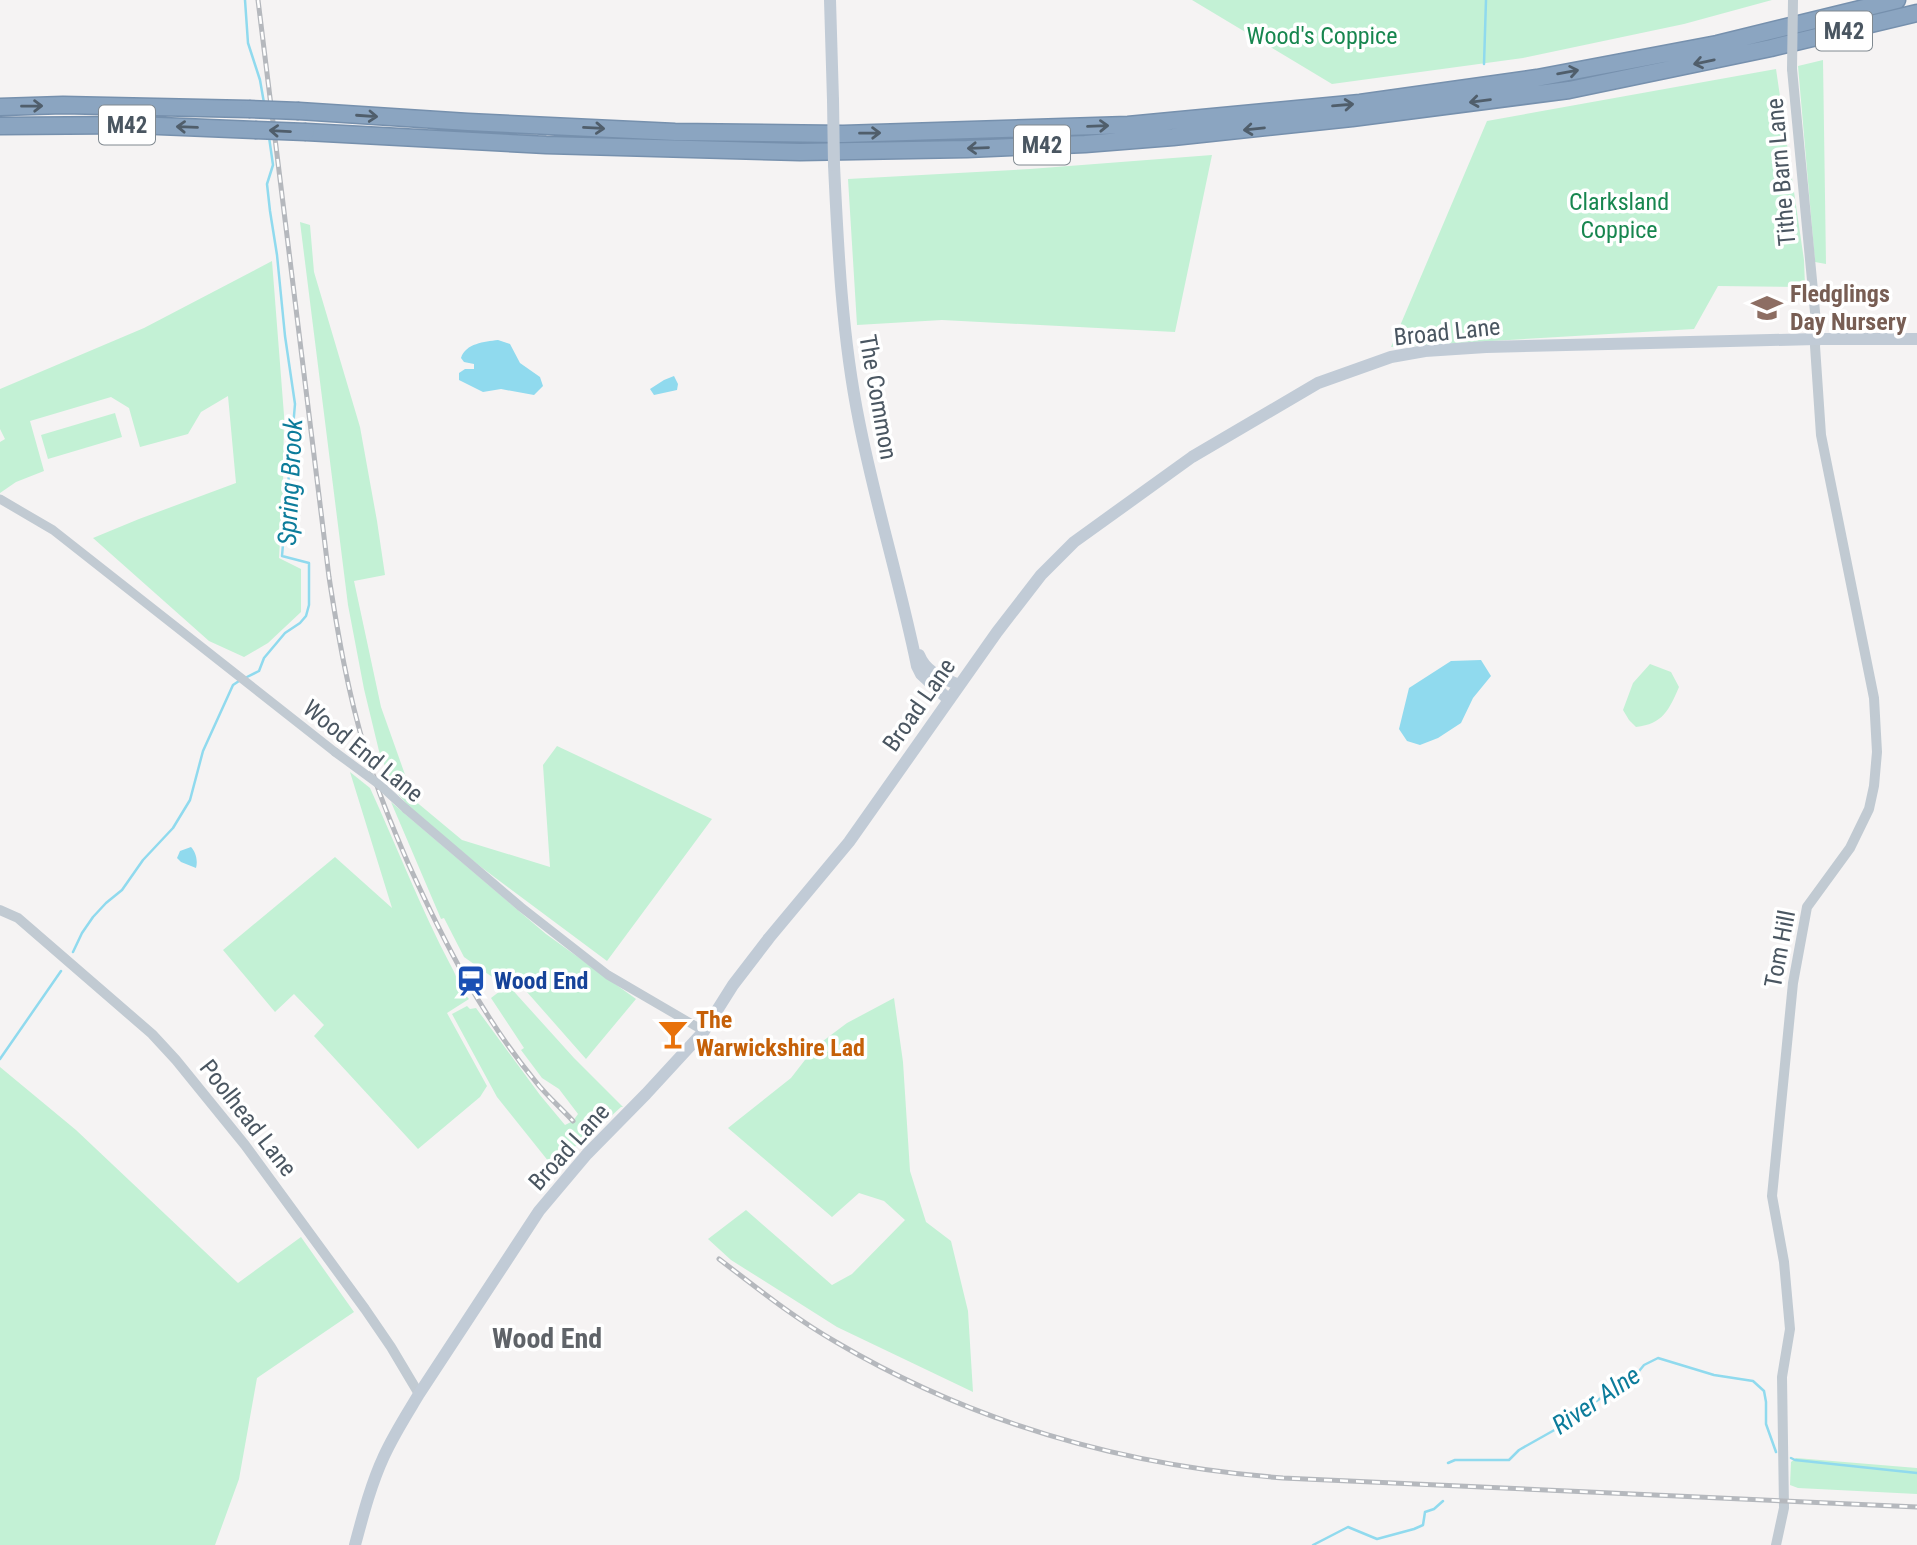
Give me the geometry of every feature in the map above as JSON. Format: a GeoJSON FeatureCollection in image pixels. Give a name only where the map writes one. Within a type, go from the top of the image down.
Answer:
{"type":"FeatureCollection","features":[{"type":"Feature","properties":{"kind":"highway","name":"M42"},"geometry":{"type":"LineString","coordinates":[[0,107],[249,109],[675,132],[855,133],[1128,125],[1360,103],[1537,78],[1717,44],[1897,0]]}},
{"type":"Feature","properties":{"kind":"highway","name":"M42"},"geometry":{"type":"LineString","coordinates":[[0,126],[135,125],[547,145],[800,152],[1085,144],[1256,129],[1569,90],[1771,48],[1917,13]]}},
{"type":"Feature","properties":{"kind":"highway","name":"M42"},"geometry":{"type":"LineString","coordinates":[[1771,48],[1830,42],[1917,22]]}},
{"type":"Feature","properties":{"kind":"main road","name":"The Common"},"geometry":{"type":"LineString","coordinates":[[830,0],[840,283],[858,419],[917,666],[921,674],[949,700]]}},
{"type":"Feature","properties":{"kind":"main road","name":"Broad Lane"},"geometry":{"type":"LineString","coordinates":[[355,1545],[384,1456],[419,1394],[549,1199],[587,1154],[704,1031],[733,985],[769,938],[849,842],[959,685],[1041,575],[1074,542],[1192,457],[1318,383],[1391,357],[1425,351],[1486,347],[1917,339]]}},
{"type":"Feature","properties":{"kind":"main road","name":"The Common"},"geometry":{"type":"LineString","coordinates":[[910,632],[922,662],[931,672],[959,685]]}},
{"type":"Feature","properties":{"kind":"street","name":"Tithe Barn Lane"},"geometry":{"type":"LineString","coordinates":[[1793,0],[1792,69],[1816,339]]}},
{"type":"Feature","properties":{"kind":"street","name":"Tom Hill"},"geometry":{"type":"LineString","coordinates":[[1776,1545],[1784,1508],[1782,1377],[1790,1329],[1784,1262],[1772,1196],[1793,984],[1807,907],[1850,848],[1869,809],[1877,752],[1874,698],[1821,435],[1816,339]]}},
{"type":"Feature","properties":{"kind":"street","name":"Wood End Lane"},"geometry":{"type":"LineString","coordinates":[[0,499],[53,530],[380,785],[521,907],[608,975],[704,1031]]}},
{"type":"Feature","properties":{"kind":"street","name":"Poolhead Lane"},"geometry":{"type":"LineString","coordinates":[[0,910],[18,918],[150,1031],[176,1060],[251,1153],[365,1309],[419,1394]]}},
{"type":"Feature","properties":{"kind":"green space","name":"Wood's Coppice"},"geometry":{"type":"Polygon","coordinates":[[[1192,0],[1772,0],[1684,24],[1523,58],[1332,84],[1192,0]]]}},
{"type":"Feature","properties":{"kind":"green space"},"geometry":{"type":"Polygon","coordinates":[[[1823,60],[1826,264],[1815,262],[1798,66],[1823,60]]]}},
{"type":"Feature","properties":{"kind":"green space","name":"Clarksland Coppice"},"geometry":{"type":"Polygon","coordinates":[[[1776,69],[1804,260],[1805,287],[1718,286],[1694,329],[1391,347],[1487,121],[1776,69]]]}},
{"type":"Feature","properties":{"kind":"green space"},"geometry":{"type":"Polygon","coordinates":[[[1212,155],[1175,332],[942,320],[857,325],[848,179],[1212,155]]]}},
{"type":"Feature","properties":{"kind":"green space"},"geometry":{"type":"Polygon","coordinates":[[[300,222],[310,225],[314,272],[360,427],[385,575],[354,581],[381,707],[414,800],[462,840],[550,867],[543,765],[557,746],[712,819],[607,961],[414,813],[394,789],[379,751],[348,605],[300,222]]]}},
{"type":"Feature","properties":{"kind":"green space"},"geometry":{"type":"Polygon","coordinates":[[[272,261],[284,415],[279,558],[301,569],[301,612],[268,643],[244,657],[209,641],[93,538],[236,483],[228,396],[201,412],[188,434],[140,447],[129,408],[111,397],[30,421],[44,471],[16,482],[0,493],[0,442],[5,439],[0,429],[0,389],[144,328],[272,261]]]}},
{"type":"Feature","properties":{"kind":"green space"},"geometry":{"type":"Polygon","coordinates":[[[115,413],[122,437],[48,459],[41,435],[115,413]]]}},
{"type":"Feature","properties":{"kind":"green space"},"geometry":{"type":"Polygon","coordinates":[[[1650,664],[1671,672],[1679,687],[1664,715],[1653,723],[1636,727],[1623,710],[1633,683],[1650,664]]]}},
{"type":"Feature","properties":{"kind":"green space"},"geometry":{"type":"Polygon","coordinates":[[[350,772],[370,788],[429,922],[469,999],[447,1013],[487,1086],[480,1097],[418,1149],[314,1036],[324,1025],[294,994],[275,1012],[223,950],[335,857],[392,908],[350,772]]]}},
{"type":"Feature","properties":{"kind":"green space"},"geometry":{"type":"Polygon","coordinates":[[[391,802],[546,934],[636,999],[586,1059],[512,975],[495,979],[464,957],[444,918],[441,919],[391,802]]]}},
{"type":"Feature","properties":{"kind":"green space"},"geometry":{"type":"Polygon","coordinates":[[[508,985],[623,1107],[583,1142],[567,1151],[553,1167],[497,1097],[452,1014],[467,1006],[470,1009],[476,1008],[565,1125],[573,1121],[578,1114],[559,1089],[542,1078],[521,1050],[524,1048],[491,998],[508,985]]]}},
{"type":"Feature","properties":{"kind":"green space"},"geometry":{"type":"Polygon","coordinates":[[[894,998],[903,1062],[910,1171],[926,1222],[951,1241],[968,1311],[973,1392],[837,1327],[731,1260],[708,1239],[746,1210],[832,1285],[852,1274],[905,1220],[884,1201],[859,1193],[832,1217],[728,1128],[791,1078],[815,1047],[847,1023],[894,998]]]}},
{"type":"Feature","properties":{"kind":"green space"},"geometry":{"type":"Polygon","coordinates":[[[0,1067],[76,1130],[238,1283],[301,1237],[354,1312],[257,1378],[239,1479],[215,1545],[0,1545],[0,1067]]]}},
{"type":"Feature","properties":{"kind":"green space"},"geometry":{"type":"Polygon","coordinates":[[[1796,1458],[1917,1468],[1917,1494],[1798,1488],[1790,1485],[1791,1462],[1796,1458]]]}},
{"type":"Feature","properties":{"kind":"water"},"geometry":{"type":"Polygon","coordinates":[[[498,340],[510,344],[520,363],[540,377],[543,386],[534,395],[501,389],[483,392],[459,380],[459,373],[465,369],[474,369],[474,364],[464,362],[461,358],[463,353],[476,344],[498,340]]]}},
{"type":"Feature","properties":{"kind":"water"},"geometry":{"type":"Polygon","coordinates":[[[674,376],[678,384],[677,390],[654,395],[650,389],[674,376]]]}},
{"type":"Feature","properties":{"kind":"water"},"geometry":{"type":"Polygon","coordinates":[[[1481,660],[1491,676],[1473,698],[1461,723],[1438,738],[1420,745],[1407,741],[1399,729],[1409,688],[1451,661],[1481,660]]]}},
{"type":"Feature","properties":{"kind":"water"},"geometry":{"type":"Polygon","coordinates":[[[191,847],[196,857],[196,868],[177,858],[180,851],[191,847]]]}},
{"type":"Feature","properties":{"kind":"waterway","name":"Spring Brook"},"geometry":{"type":"LineString","coordinates":[[245,0],[248,43],[264,103]]}},
{"type":"Feature","properties":{"kind":"waterway"},"geometry":{"type":"LineString","coordinates":[[1484,64],[1486,0]]}},
{"type":"Feature","properties":{"kind":"waterway","name":"Spring Brook"},"geometry":{"type":"LineString","coordinates":[[245,678],[259,671],[264,658],[285,633],[306,616],[309,605],[309,563],[282,556],[295,404],[267,184],[273,165],[269,137]]}},
{"type":"Feature","properties":{"kind":"waterway","name":"Spring Brook"},"geometry":{"type":"LineString","coordinates":[[73,952],[93,917],[122,890],[143,860],[173,828],[190,800],[203,751],[233,685],[239,681]]}},
{"type":"Feature","properties":{"kind":"waterway","name":"Spring Brook"},"geometry":{"type":"LineString","coordinates":[[0,1059],[61,971]]}},
{"type":"Feature","properties":{"kind":"waterway","name":"River Alne"},"geometry":{"type":"LineString","coordinates":[[1448,1463],[1455,1460],[1509,1460],[1519,1450],[1558,1428],[1635,1376],[1644,1365],[1658,1358],[1714,1375],[1753,1381],[1764,1391],[1766,1424],[1776,1452]]}},
{"type":"Feature","properties":{"kind":"waterway","name":"River Alne"},"geometry":{"type":"LineString","coordinates":[[1791,1458],[1917,1473]]}},
{"type":"Feature","properties":{"kind":"waterway","name":"River Alne"},"geometry":{"type":"LineString","coordinates":[[1313,1545],[1348,1527],[1377,1539],[1414,1529],[1423,1525],[1425,1512],[1434,1509],[1443,1501]]}},
{"type":"Feature","properties":{"kind":"railway"},"geometry":{"type":"LineString","coordinates":[[258,0],[329,577],[344,664],[369,764],[402,849],[435,921],[465,977],[516,1057],[573,1121]]}},
{"type":"Feature","properties":{"kind":"railway"},"geometry":{"type":"LineString","coordinates":[[719,1259],[820,1333],[888,1371],[941,1396],[996,1417],[1108,1451],[1224,1472],[1283,1478],[1917,1507]]}},
{"type":"Feature","properties":{"kind":"place","name":"Fledglings Day Nursery"},"geometry":{"type":"Point","coordinates":[1767,308]}},
{"type":"Feature","properties":{"kind":"place","name":"Wood End"},"geometry":{"type":"Point","coordinates":[471,981]}},
{"type":"Feature","properties":{"kind":"place","name":"The Warwickshire Lad"},"geometry":{"type":"Point","coordinates":[673,1034]}},
{"type":"Feature","properties":{"kind":"district","name":"Wood End"},"geometry":{"type":"Point","coordinates":[547,1338]}}]}
